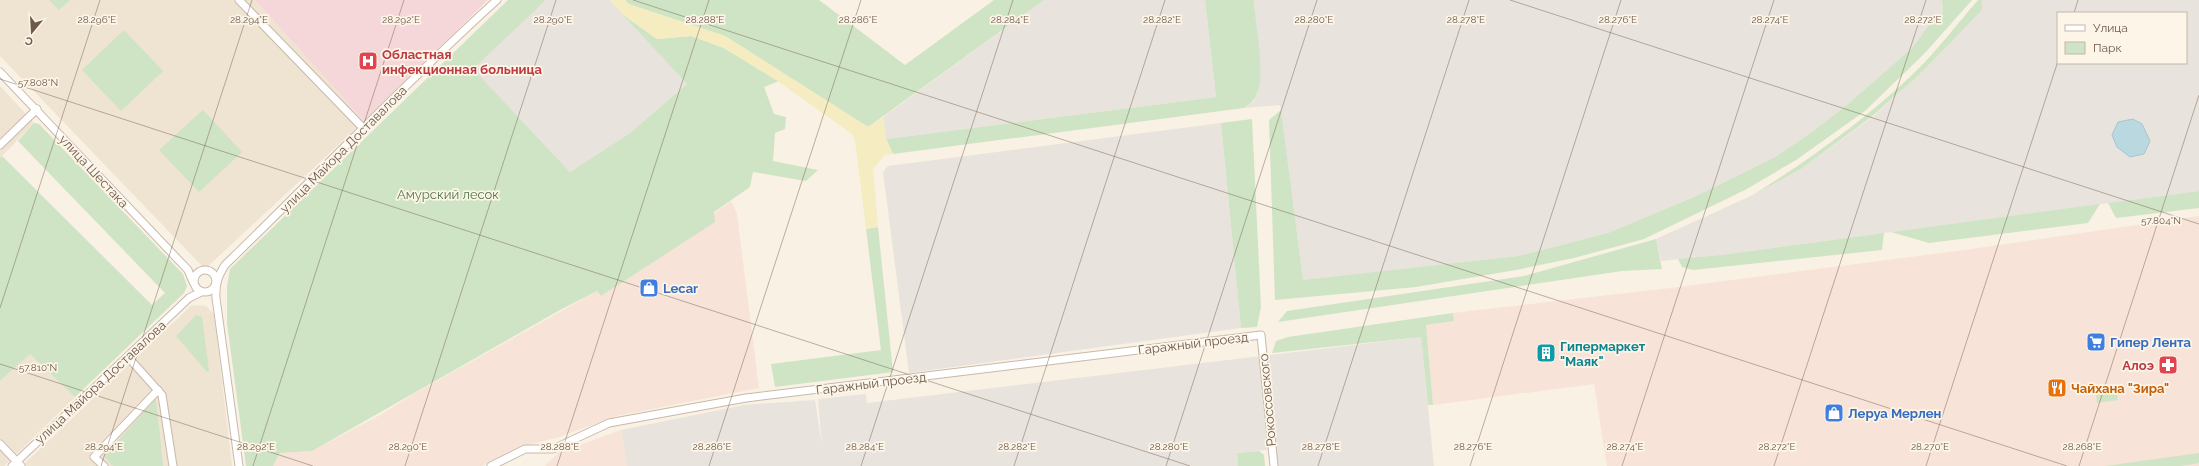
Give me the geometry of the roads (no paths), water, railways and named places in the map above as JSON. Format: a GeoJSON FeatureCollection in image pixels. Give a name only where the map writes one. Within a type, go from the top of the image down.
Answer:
{"type":"FeatureCollection","features":[{"type":"Feature","properties":{"kind":"street"},"geometry":{"type":"LineString","coordinates":[[239,0],[363,128]]}},
{"type":"Feature","properties":{"kind":"street","name":"улица Майора Доставалова"},"geometry":{"type":"LineString","coordinates":[[216,282],[225,265],[363,128],[497,0]]}},
{"type":"Feature","properties":{"kind":"street","name":"улица Шестака"},"geometry":{"type":"LineString","coordinates":[[0,72],[188,270],[194,283]]}},
{"type":"Feature","properties":{"kind":"street"},"geometry":{"type":"LineString","coordinates":[[0,145],[37,110]]}},
{"type":"Feature","properties":{"kind":"street","name":"улица Майора Доставалова"},"geometry":{"type":"LineString","coordinates":[[209,270],[225,265]]}},
{"type":"Feature","properties":{"kind":"street"},"geometry":{"type":"LineString","coordinates":[[188,270],[198,272],[209,270],[215,275],[238,466]]}},
{"type":"Feature","properties":{"kind":"street"},"geometry":{"type":"LineString","coordinates":[[198,272],[194,283],[203,292],[210,296],[218,308]]}},
{"type":"Feature","properties":{"kind":"street"},"geometry":{"type":"LineString","coordinates":[[203,292],[213,289],[216,282]]}},
{"type":"Feature","properties":{"kind":"street","name":"улица Майора Доставалова"},"geometry":{"type":"LineString","coordinates":[[189,298],[194,283]]}},
{"type":"Feature","properties":{"kind":"street","name":"улица Майора Доставалова"},"geometry":{"type":"LineString","coordinates":[[16,464],[189,298],[203,292]]}},
{"type":"Feature","properties":{"kind":"street","name":"Гаражный проезд"},"geometry":{"type":"LineString","coordinates":[[491,466],[526,449],[553,449],[609,423],[746,398],[1261,335]]}},
{"type":"Feature","properties":{"kind":"street","name":"Рокоссовского"},"geometry":{"type":"LineString","coordinates":[[1261,335],[1274,466]]}},
{"type":"Feature","properties":{"kind":"street"},"geometry":{"type":"LineString","coordinates":[[128,357],[162,394],[173,466]]}},
{"type":"Feature","properties":{"kind":"street"},"geometry":{"type":"LineString","coordinates":[[104,466],[94,457],[158,390]]}},
{"type":"Feature","properties":{"kind":"street"},"geometry":{"type":"LineString","coordinates":[[0,444],[16,464]]}},
{"type":"Feature","properties":{"kind":"water"},"geometry":{"type":"Polygon","coordinates":[[[2133,119],[2142,124],[2150,141],[2144,154],[2130,157],[2117,147],[2112,135],[2118,122],[2133,119]]]}},
{"type":"Feature","properties":{"kind":"place","name":"Областная инфекционная больница"},"geometry":{"type":"Point","coordinates":[368,61]}},
{"type":"Feature","properties":{"kind":"place","name":"Lecar"},"geometry":{"type":"Point","coordinates":[649,288]}},
{"type":"Feature","properties":{"kind":"place","name":"Гипер Лента"},"geometry":{"type":"Point","coordinates":[2096,342]}},
{"type":"Feature","properties":{"kind":"place","name":"Гипермаркет \"Маяк\""},"geometry":{"type":"Point","coordinates":[1546,353]}},
{"type":"Feature","properties":{"kind":"place","name":"Алоэ"},"geometry":{"type":"Point","coordinates":[2168,365]}},
{"type":"Feature","properties":{"kind":"place","name":"Чайхана \"Зира\""},"geometry":{"type":"Point","coordinates":[2057,388]}},
{"type":"Feature","properties":{"kind":"place","name":"Леруа Мерлен"},"geometry":{"type":"Point","coordinates":[1834,413]}},
{"type":"Feature","properties":{"kind":"park label","name":"Амурский лесок"},"geometry":{"type":"Point","coordinates":[448,194]}}]}
